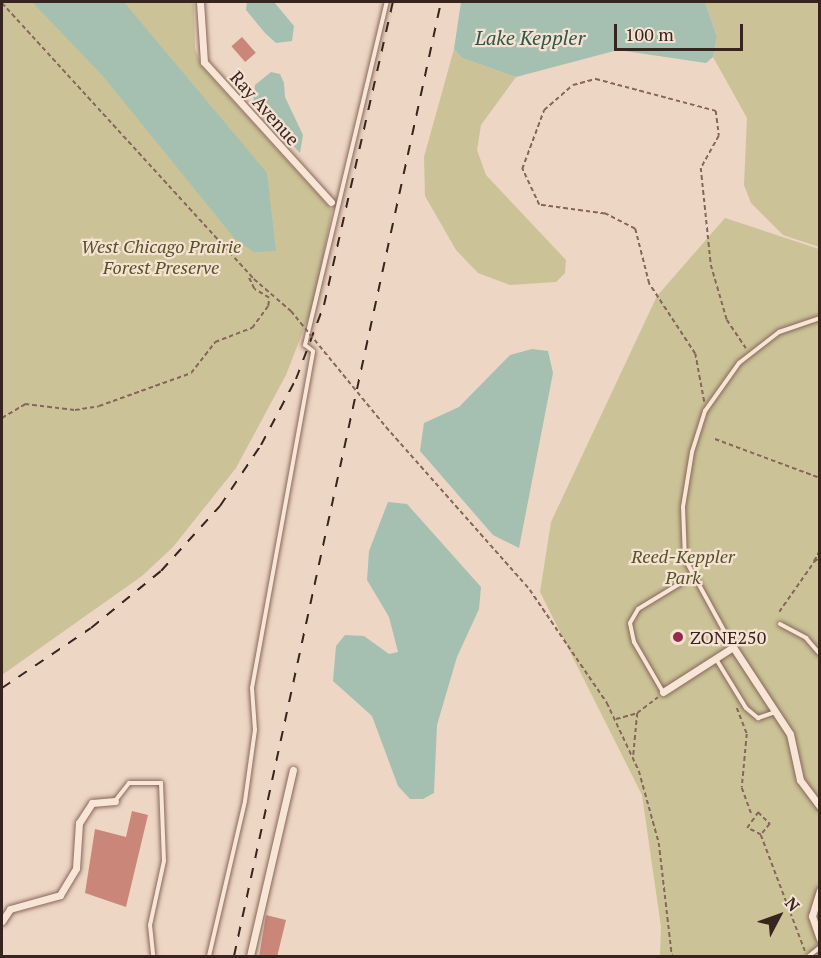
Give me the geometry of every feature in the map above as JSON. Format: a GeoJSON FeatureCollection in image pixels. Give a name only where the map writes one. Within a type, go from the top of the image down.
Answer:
{"type":"FeatureCollection","features":[{"type":"Feature","properties":{"kind":"street","name":"Ray Avenue"},"geometry":{"type":"LineString","coordinates":[[200,2],[204,62],[331,202]]}},
{"type":"Feature","properties":{"kind":"street"},"geometry":{"type":"LineString","coordinates":[[663,692],[733,647],[790,734],[800,780],[819,807]]}},
{"type":"Feature","properties":{"kind":"street"},"geometry":{"type":"LineString","coordinates":[[250,957],[294,770]]}},
{"type":"Feature","properties":{"kind":"street"},"geometry":{"type":"LineString","coordinates":[[2,921],[10,909],[60,895],[76,868],[79,823],[92,803],[115,801]]}},
{"type":"Feature","properties":{"kind":"street"},"geometry":{"type":"LineString","coordinates":[[819,890],[812,916],[819,939]]}},
{"type":"Feature","properties":{"kind":"lane"},"geometry":{"type":"LineString","coordinates":[[209,957],[245,801],[255,730],[252,688],[314,351],[305,345],[387,2]]}},
{"type":"Feature","properties":{"kind":"lane"},"geometry":{"type":"LineString","coordinates":[[733,647],[694,575],[683,545],[683,507],[705,411],[750,354],[779,332],[819,318]]}},
{"type":"Feature","properties":{"kind":"lane"},"geometry":{"type":"LineString","coordinates":[[663,692],[634,642],[630,623],[638,609],[694,575]]}},
{"type":"Feature","properties":{"kind":"lane"},"geometry":{"type":"LineString","coordinates":[[780,624],[806,638],[819,654]]}},
{"type":"Feature","properties":{"kind":"lane"},"geometry":{"type":"LineString","coordinates":[[716,659],[746,708],[758,718],[775,712]]}},
{"type":"Feature","properties":{"kind":"lane"},"geometry":{"type":"LineString","coordinates":[[115,801],[129,783],[161,783],[164,861],[150,925],[153,957]]}},
{"type":"Feature","properties":{"kind":"lane"},"geometry":{"type":"LineString","coordinates":[[809,957],[819,947]]}},
{"type":"Feature","properties":{"kind":"path"},"geometry":{"type":"LineString","coordinates":[[2,3],[247,274],[291,310],[386,427],[530,590],[577,653],[615,719],[634,759],[659,843],[672,957]]}},
{"type":"Feature","properties":{"kind":"path"},"geometry":{"type":"LineString","coordinates":[[705,411],[695,354],[649,284],[635,229],[605,214],[539,205],[522,169],[544,110],[573,85],[596,79],[716,111],[719,136],[701,168],[711,265],[727,320],[750,354]]}},
{"type":"Feature","properties":{"kind":"path"},"geometry":{"type":"LineString","coordinates":[[2,418],[25,404],[75,410],[99,406],[191,373],[215,342],[252,328],[268,306],[269,298],[254,289],[247,274]]}},
{"type":"Feature","properties":{"kind":"path"},"geometry":{"type":"LineString","coordinates":[[715,439],[819,478]]}},
{"type":"Feature","properties":{"kind":"path"},"geometry":{"type":"LineString","coordinates":[[814,562],[819,551]]}},
{"type":"Feature","properties":{"kind":"path"},"geometry":{"type":"LineString","coordinates":[[779,612],[819,557]]}},
{"type":"Feature","properties":{"kind":"path"},"geometry":{"type":"LineString","coordinates":[[615,719],[637,713],[663,692]]}},
{"type":"Feature","properties":{"kind":"path"},"geometry":{"type":"LineString","coordinates":[[736,708],[746,730],[741,780],[752,816],[747,828],[761,835],[802,947]]}},
{"type":"Feature","properties":{"kind":"path"},"geometry":{"type":"LineString","coordinates":[[634,759],[637,713]]}},
{"type":"Feature","properties":{"kind":"path"},"geometry":{"type":"LineString","coordinates":[[752,816],[761,812],[771,824],[761,835]]}},
{"type":"Feature","properties":{"kind":"green space","name":"West Chicago Prairie Forest Preserve"},"geometry":{"type":"Polygon","coordinates":[[[2,2],[194,2],[195,48],[202,67],[332,210],[315,300],[286,375],[236,468],[173,547],[142,576],[2,675],[2,2]]]}},
{"type":"Feature","properties":{"kind":"green space"},"geometry":{"type":"Polygon","coordinates":[[[705,2],[819,2],[819,247],[783,235],[751,203],[744,185],[747,118],[713,57],[717,37],[705,2]]]}},
{"type":"Feature","properties":{"kind":"green space"},"geometry":{"type":"Polygon","coordinates":[[[454,49],[462,58],[516,77],[481,125],[477,150],[486,175],[566,260],[565,273],[556,282],[510,285],[478,273],[456,250],[425,196],[424,157],[454,49]]]}},
{"type":"Feature","properties":{"kind":"green space","name":"Reed-Keppler Park"},"geometry":{"type":"Polygon","coordinates":[[[725,218],[819,249],[819,956],[660,956],[661,927],[642,795],[540,592],[551,522],[657,296],[725,218]]]}},
{"type":"Feature","properties":{"kind":"water"},"geometry":{"type":"Polygon","coordinates":[[[32,2],[124,2],[267,173],[276,251],[254,252],[235,239],[102,75],[32,2]]]}},
{"type":"Feature","properties":{"kind":"water"},"geometry":{"type":"Polygon","coordinates":[[[247,2],[274,2],[294,26],[292,41],[276,43],[246,10],[247,2]]]}},
{"type":"Feature","properties":{"kind":"water","name":"Lake Keppler"},"geometry":{"type":"Polygon","coordinates":[[[461,2],[705,2],[717,37],[713,57],[706,63],[618,50],[516,77],[462,58],[454,49],[461,2]]]}},
{"type":"Feature","properties":{"kind":"water"},"geometry":{"type":"Polygon","coordinates":[[[271,72],[280,74],[284,83],[285,97],[303,135],[300,153],[253,103],[255,85],[271,72]]]}},
{"type":"Feature","properties":{"kind":"water"},"geometry":{"type":"Polygon","coordinates":[[[532,349],[548,351],[553,373],[519,548],[493,535],[420,451],[424,423],[459,407],[510,355],[532,349]]]}},
{"type":"Feature","properties":{"kind":"water"},"geometry":{"type":"Polygon","coordinates":[[[388,502],[407,504],[481,587],[479,609],[457,657],[437,725],[434,793],[423,799],[410,799],[398,786],[372,716],[333,681],[336,646],[345,635],[364,636],[389,654],[398,652],[389,617],[367,580],[369,551],[388,502]]]}},
{"type":"Feature","properties":{"kind":"building"},"geometry":{"type":"Polygon","coordinates":[[[242,37],[256,53],[245,62],[231,46],[242,37]]]}},
{"type":"Feature","properties":{"kind":"building"},"geometry":{"type":"Polygon","coordinates":[[[132,811],[148,815],[126,907],[85,893],[95,829],[126,837],[132,811]]]}},
{"type":"Feature","properties":{"kind":"building"},"geometry":{"type":"Polygon","coordinates":[[[266,915],[286,920],[277,957],[259,957],[266,915]]]}},
{"type":"Feature","properties":{"kind":"railway"},"geometry":{"type":"LineString","coordinates":[[2,688],[91,628],[161,571],[220,506],[261,445],[296,379],[324,305],[393,2]]}},
{"type":"Feature","properties":{"kind":"railway"},"geometry":{"type":"LineString","coordinates":[[234,956],[441,2]]}},
{"type":"Feature","properties":{"kind":"place","name":"ZONE250"},"geometry":{"type":"Point","coordinates":[678,637]}}]}
